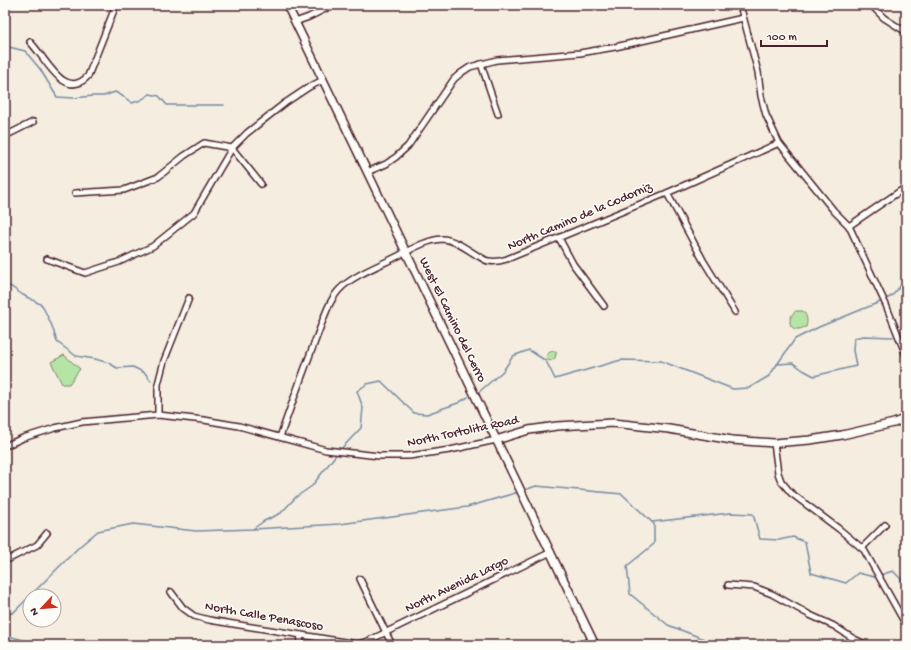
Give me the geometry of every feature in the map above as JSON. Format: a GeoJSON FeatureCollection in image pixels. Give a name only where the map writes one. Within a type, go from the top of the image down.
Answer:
{"type":"FeatureCollection","features":[{"type":"Feature","properties":{"kind":"street"},"geometry":{"type":"LineString","coordinates":[[30,42],[36,47],[59,79],[71,84],[83,82],[88,76],[116,5]]}},
{"type":"Feature","properties":{"kind":"street","name":"West El Camino del Cerro"},"geometry":{"type":"LineString","coordinates":[[287,5],[594,642]]}},
{"type":"Feature","properties":{"kind":"street"},"geometry":{"type":"LineString","coordinates":[[295,22],[334,5]]}},
{"type":"Feature","properties":{"kind":"street"},"geometry":{"type":"LineString","coordinates":[[740,5],[758,72],[761,96],[766,114],[779,143],[834,211],[849,226],[886,305],[906,355]]}},
{"type":"Feature","properties":{"kind":"street"},"geometry":{"type":"LineString","coordinates":[[871,5],[884,18],[906,32]]}},
{"type":"Feature","properties":{"kind":"street"},"geometry":{"type":"LineString","coordinates":[[367,172],[386,164],[408,146],[454,79],[470,68],[497,60],[580,53],[615,47],[743,18]]}},
{"type":"Feature","properties":{"kind":"street"},"geometry":{"type":"LineString","coordinates":[[481,64],[498,114]]}},
{"type":"Feature","properties":{"kind":"street"},"geometry":{"type":"LineString","coordinates":[[47,259],[85,272],[119,262],[153,246],[194,213],[232,148],[247,133],[285,103],[309,87],[323,80]]}},
{"type":"Feature","properties":{"kind":"street"},"geometry":{"type":"LineString","coordinates":[[5,136],[33,122]]}},
{"type":"Feature","properties":{"kind":"street"},"geometry":{"type":"LineString","coordinates":[[75,193],[124,190],[158,177],[184,156],[204,143],[232,148],[261,184]]}},
{"type":"Feature","properties":{"kind":"street","name":"North Camino de la Codorniz"},"geometry":{"type":"LineString","coordinates":[[280,437],[331,303],[340,290],[350,281],[406,252],[434,240],[451,240],[488,261],[501,261],[667,193],[779,143]]}},
{"type":"Feature","properties":{"kind":"street"},"geometry":{"type":"LineString","coordinates":[[849,226],[906,187]]}},
{"type":"Feature","properties":{"kind":"street"},"geometry":{"type":"LineString","coordinates":[[667,193],[703,260],[735,312]]}},
{"type":"Feature","properties":{"kind":"street"},"geometry":{"type":"LineString","coordinates":[[559,238],[573,264],[604,306]]}},
{"type":"Feature","properties":{"kind":"street"},"geometry":{"type":"LineString","coordinates":[[158,415],[158,384],[164,361],[189,298]]}},
{"type":"Feature","properties":{"kind":"street","name":"North Tortolita Road"},"geometry":{"type":"LineString","coordinates":[[5,446],[23,438],[55,428],[82,422],[158,415],[204,420],[239,426],[326,450],[379,456],[409,456],[450,450],[496,440],[529,430],[557,426],[613,423],[669,429],[732,440],[774,443],[810,440],[842,435],[894,423],[906,418]]}},
{"type":"Feature","properties":{"kind":"street"},"geometry":{"type":"LineString","coordinates":[[774,443],[778,472],[781,481],[791,493],[864,550],[906,625]]}},
{"type":"Feature","properties":{"kind":"street"},"geometry":{"type":"LineString","coordinates":[[862,548],[885,525]]}},
{"type":"Feature","properties":{"kind":"street"},"geometry":{"type":"LineString","coordinates":[[5,561],[37,545],[47,533]]}},
{"type":"Feature","properties":{"kind":"street","name":"North Avenida Largo"},"geometry":{"type":"LineString","coordinates":[[386,632],[551,552]]}},
{"type":"Feature","properties":{"kind":"street"},"geometry":{"type":"LineString","coordinates":[[360,579],[392,645]]}},
{"type":"Feature","properties":{"kind":"street"},"geometry":{"type":"LineString","coordinates":[[728,585],[754,587],[772,594],[834,626],[854,640],[867,645]]}},
{"type":"Feature","properties":{"kind":"street","name":"North Calle Penascoso"},"geometry":{"type":"LineString","coordinates":[[171,592],[183,608],[194,616],[209,620],[357,644],[366,642],[386,632]]}},
{"type":"Feature","properties":{"kind":"street"},"geometry":{"type":"LineString","coordinates":[[300,645],[301,635]]}},
{"type":"Feature","properties":{"kind":"street"},"geometry":{"type":"LineString","coordinates":[[581,645],[594,642]]}},
{"type":"Feature","properties":{"kind":"green space"},"geometry":{"type":"Polygon","coordinates":[[[796,311],[803,311],[807,320],[806,327],[795,329],[792,327],[790,319],[796,311]]]}},
{"type":"Feature","properties":{"kind":"green space"},"geometry":{"type":"Polygon","coordinates":[[[552,351],[556,352],[556,354],[555,358],[550,361],[546,359],[547,354],[552,351]]]}},
{"type":"Feature","properties":{"kind":"green space"},"geometry":{"type":"Polygon","coordinates":[[[64,355],[80,369],[69,384],[62,384],[51,362],[64,355]]]}},
{"type":"Feature","properties":{"kind":"waterway"},"geometry":{"type":"LineString","coordinates":[[5,46],[25,51],[40,69],[57,97],[73,98],[104,96],[115,92],[132,103],[141,100],[150,94],[159,96],[167,105],[224,105]]}},
{"type":"Feature","properties":{"kind":"waterway"},"geometry":{"type":"LineString","coordinates":[[886,299],[892,296],[906,279]]}},
{"type":"Feature","properties":{"kind":"waterway"},"geometry":{"type":"LineString","coordinates":[[5,286],[10,286],[42,305],[52,326],[57,342],[76,356],[109,363],[117,368],[133,367],[145,373],[151,381]]}},
{"type":"Feature","properties":{"kind":"waterway"},"geometry":{"type":"LineString","coordinates":[[479,392],[503,371],[513,356],[529,350],[546,361],[555,379],[621,360],[661,361],[733,389],[749,388],[769,376],[795,339],[819,327],[880,302]]}},
{"type":"Feature","properties":{"kind":"waterway"},"geometry":{"type":"LineString","coordinates":[[777,364],[793,363],[814,376],[856,366],[853,350],[854,338],[863,336],[893,337]]}},
{"type":"Feature","properties":{"kind":"waterway"},"geometry":{"type":"LineString","coordinates":[[341,449],[361,428],[363,408],[357,391],[367,384],[381,381],[414,413],[427,414],[458,403],[468,397]]}},
{"type":"Feature","properties":{"kind":"waterway"},"geometry":{"type":"LineString","coordinates":[[253,529],[264,521],[281,513],[296,497],[312,486],[338,452]]}},
{"type":"Feature","properties":{"kind":"waterway"},"geometry":{"type":"LineString","coordinates":[[522,491],[536,486],[622,494],[654,524],[654,544],[627,566],[630,594],[668,625],[709,641],[713,645]]}},
{"type":"Feature","properties":{"kind":"waterway"},"geometry":{"type":"LineString","coordinates":[[5,616],[14,612],[80,546],[98,531],[133,524],[196,531],[340,524],[467,507],[519,492]]}},
{"type":"Feature","properties":{"kind":"waterway"},"geometry":{"type":"LineString","coordinates":[[652,522],[730,513],[753,514],[760,539],[779,540],[793,537],[805,542],[811,573],[846,583],[858,573],[874,577],[877,576]]}},
{"type":"Feature","properties":{"kind":"waterway"},"geometry":{"type":"LineString","coordinates":[[880,575],[893,571],[906,584]]}},
{"type":"Feature","properties":{"kind":"waterway"},"geometry":{"type":"LineString","coordinates":[[5,635],[37,644],[93,645]]}}]}
